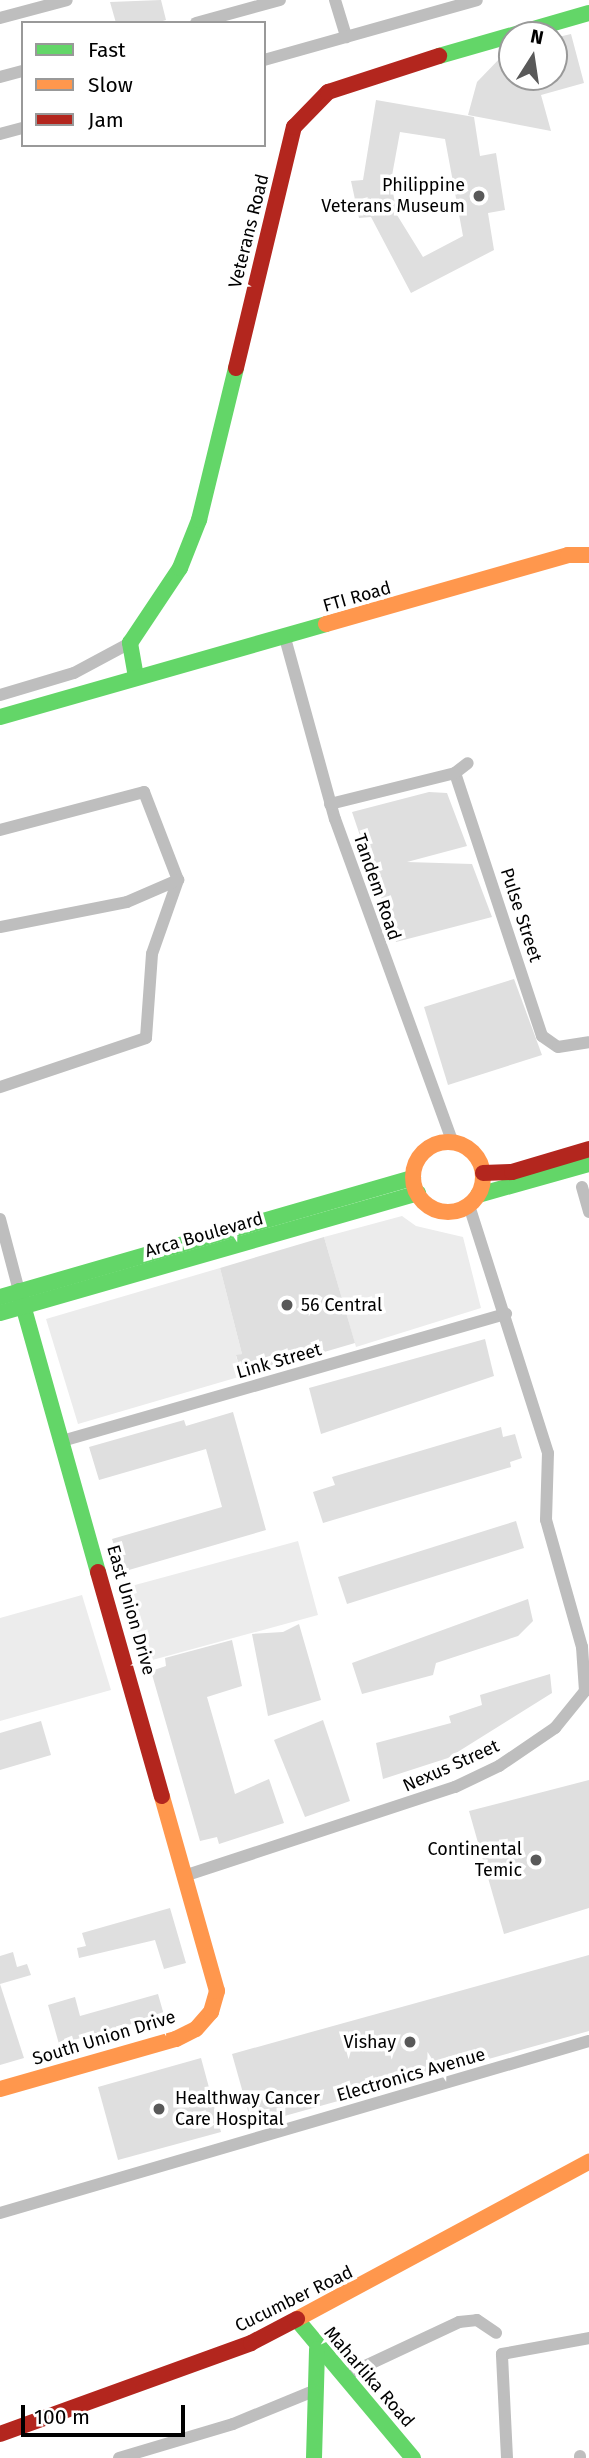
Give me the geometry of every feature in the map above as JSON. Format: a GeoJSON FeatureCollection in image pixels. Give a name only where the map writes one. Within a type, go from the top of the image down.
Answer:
{"type":"FeatureCollection","features":[{"type":"Feature","properties":{"kind":"street"},"geometry":{"type":"LineString","coordinates":[[0,18],[67,0]]}},
{"type":"Feature","properties":{"kind":"street"},"geometry":{"type":"LineString","coordinates":[[203,21],[280,0]]}},
{"type":"Feature","properties":{"kind":"street"},"geometry":{"type":"LineString","coordinates":[[335,0],[346,37]]}},
{"type":"Feature","properties":{"kind":"street"},"geometry":{"type":"LineString","coordinates":[[266,59],[477,0]]}},
{"type":"Feature","properties":{"kind":"street","name":"Veterans Road"},"geometry":{"type":"LineString","coordinates":[[0,695],[74,673],[130,643],[180,568],[199,520],[294,127],[328,92],[354,79],[589,13]]}},
{"type":"Feature","properties":{"kind":"street"},"geometry":{"type":"LineString","coordinates":[[0,77],[21,72]]}},
{"type":"Feature","properties":{"kind":"street"},"geometry":{"type":"LineString","coordinates":[[0,134],[21,129]]}},
{"type":"Feature","properties":{"kind":"street","name":"FTI Road"},"geometry":{"type":"LineString","coordinates":[[0,716],[285,638],[568,555],[589,555]]}},
{"type":"Feature","properties":{"kind":"street","name":"Tandem Road"},"geometry":{"type":"LineString","coordinates":[[285,638],[330,804],[453,1143]]}},
{"type":"Feature","properties":{"kind":"street"},"geometry":{"type":"LineString","coordinates":[[130,643],[135,677]]}},
{"type":"Feature","properties":{"kind":"street"},"geometry":{"type":"LineString","coordinates":[[330,804],[455,773],[468,763]]}},
{"type":"Feature","properties":{"kind":"street","name":"Pulse Street"},"geometry":{"type":"LineString","coordinates":[[455,773],[542,1036],[558,1047],[589,1042]]}},
{"type":"Feature","properties":{"kind":"street"},"geometry":{"type":"LineString","coordinates":[[0,830],[144,792],[178,880],[152,954],[146,1038],[0,1087]]}},
{"type":"Feature","properties":{"kind":"street"},"geometry":{"type":"LineString","coordinates":[[0,927],[127,902],[178,880]]}},
{"type":"Feature","properties":{"kind":"street"},"geometry":{"type":"LineString","coordinates":[[474,1200],[483,1173],[470,1150],[453,1143],[424,1152],[416,1186],[438,1210],[474,1200],[589,1164]]}},
{"type":"Feature","properties":{"kind":"street"},"geometry":{"type":"LineString","coordinates":[[483,1173],[512,1172],[589,1149]]}},
{"type":"Feature","properties":{"kind":"street","name":"Arca Boulevard"},"geometry":{"type":"LineString","coordinates":[[0,1313],[21,1299],[416,1186]]}},
{"type":"Feature","properties":{"kind":"street"},"geometry":{"type":"LineString","coordinates":[[582,1187],[589,1212]]}},
{"type":"Feature","properties":{"kind":"street","name":"Nexus Street"},"geometry":{"type":"LineString","coordinates":[[187,1875],[455,1787],[499,1766],[573,1713],[584,1691],[586,1670],[548,1531],[548,1453],[474,1200]]}},
{"type":"Feature","properties":{"kind":"street","name":"East Union Drive"},"geometry":{"type":"LineString","coordinates":[[0,1219],[215,1973],[211,2012]]}},
{"type":"Feature","properties":{"kind":"street","name":"Arca Boulevard"},"geometry":{"type":"LineString","coordinates":[[0,1297],[21,1299]]}},
{"type":"Feature","properties":{"kind":"street","name":"Link Street"},"geometry":{"type":"LineString","coordinates":[[62,1441],[506,1314]]}},
{"type":"Feature","properties":{"kind":"street","name":"South Union Drive"},"geometry":{"type":"LineString","coordinates":[[0,2089],[176,2039],[196,2029],[211,2012]]}},
{"type":"Feature","properties":{"kind":"street","name":"Electronics Avenue"},"geometry":{"type":"LineString","coordinates":[[0,2213],[589,2041]]}},
{"type":"Feature","properties":{"kind":"street","name":"Cucumber Road"},"geometry":{"type":"LineString","coordinates":[[0,2434],[298,2321],[589,2162]]}},
{"type":"Feature","properties":{"kind":"street"},"geometry":{"type":"LineString","coordinates":[[346,2375],[459,2322],[477,2320],[496,2333]]}},
{"type":"Feature","properties":{"kind":"street","name":"Maharlika Road"},"geometry":{"type":"LineString","coordinates":[[298,2321],[317,2349],[346,2375],[413,2458]]}},
{"type":"Feature","properties":{"kind":"street"},"geometry":{"type":"LineString","coordinates":[[507,2458],[502,2354],[589,2338]]}},
{"type":"Feature","properties":{"kind":"street"},"geometry":{"type":"LineString","coordinates":[[314,2458],[317,2349]]}},
{"type":"Feature","properties":{"kind":"street"},"geometry":{"type":"LineString","coordinates":[[119,2458],[199,2435],[316,2390]]}},
{"type":"Feature","properties":{"kind":"shaded area"},"geometry":{"type":"Polygon","coordinates":[[[402,1216],[416,1226],[463,1237],[481,1308],[356,1347],[324,1237],[402,1216]]]}},
{"type":"Feature","properties":{"kind":"shaded area"},"geometry":{"type":"Polygon","coordinates":[[[220,1268],[242,1354],[236,1356],[242,1376],[78,1424],[46,1319],[220,1268]]]}},
{"type":"Feature","properties":{"kind":"shaded area"},"geometry":{"type":"Polygon","coordinates":[[[298,1541],[318,1615],[145,1662],[124,1588],[298,1541]]]}},
{"type":"Feature","properties":{"kind":"shaded area"},"geometry":{"type":"Polygon","coordinates":[[[82,1595],[111,1690],[0,1721],[0,1618],[82,1595]]]}},
{"type":"Feature","properties":{"kind":"building"},"geometry":{"type":"Polygon","coordinates":[[[161,0],[166,20],[115,21],[110,2],[161,0]]]}},
{"type":"Feature","properties":{"kind":"building"},"geometry":{"type":"Polygon","coordinates":[[[571,34],[584,83],[568,87],[568,35],[571,34]]]}},
{"type":"Feature","properties":{"kind":"building"},"geometry":{"type":"Polygon","coordinates":[[[498,60],[498,91],[555,91],[541,95],[551,131],[468,115],[477,82],[498,60]]]}},
{"type":"Feature","properties":{"kind":"building","name":"Philippine Veterans Museum"},"geometry":{"type":"Polygon","coordinates":[[[376,100],[474,117],[480,156],[496,153],[505,210],[488,213],[494,250],[411,293],[371,217],[359,218],[351,181],[363,180],[376,100]],[[400,132],[391,181],[397,215],[423,257],[463,236],[445,139],[400,132]]]}},
{"type":"Feature","properties":{"kind":"building"},"geometry":{"type":"Polygon","coordinates":[[[429,792],[447,793],[467,846],[407,862],[472,864],[492,917],[396,942],[352,812],[429,792]]]}},
{"type":"Feature","properties":{"kind":"building"},"geometry":{"type":"Polygon","coordinates":[[[514,979],[542,1055],[448,1085],[424,1007],[514,979]]]}},
{"type":"Feature","properties":{"kind":"building","name":"56 Central"},"geometry":{"type":"Polygon","coordinates":[[[324,1237],[355,1343],[242,1376],[236,1355],[242,1354],[220,1268],[324,1237]]]}},
{"type":"Feature","properties":{"kind":"building"},"geometry":{"type":"Polygon","coordinates":[[[485,1339],[494,1376],[321,1434],[309,1388],[485,1339]]]}},
{"type":"Feature","properties":{"kind":"building"},"geometry":{"type":"Polygon","coordinates":[[[233,1412],[266,1530],[122,1572],[112,1539],[222,1507],[206,1449],[99,1480],[89,1447],[184,1420],[186,1426],[233,1412]]]}},
{"type":"Feature","properties":{"kind":"building"},"geometry":{"type":"Polygon","coordinates":[[[501,1427],[503,1437],[515,1434],[522,1458],[510,1462],[511,1467],[323,1523],[313,1492],[335,1485],[332,1477],[501,1427]]]}},
{"type":"Feature","properties":{"kind":"building"},"geometry":{"type":"Polygon","coordinates":[[[516,1521],[524,1548],[347,1604],[338,1577],[516,1521]]]}},
{"type":"Feature","properties":{"kind":"building"},"geometry":{"type":"Polygon","coordinates":[[[528,1599],[533,1621],[518,1636],[436,1663],[433,1675],[362,1694],[352,1663],[528,1599]]]}},
{"type":"Feature","properties":{"kind":"building"},"geometry":{"type":"Polygon","coordinates":[[[299,1624],[321,1700],[268,1716],[252,1634],[283,1632],[299,1624]]]}},
{"type":"Feature","properties":{"kind":"building"},"geometry":{"type":"Polygon","coordinates":[[[232,1640],[242,1686],[207,1697],[235,1794],[269,1779],[284,1823],[219,1844],[217,1837],[200,1841],[151,1671],[166,1666],[165,1658],[232,1640]]]}},
{"type":"Feature","properties":{"kind":"building"},"geometry":{"type":"Polygon","coordinates":[[[550,1674],[552,1693],[448,1758],[383,1779],[376,1743],[451,1723],[449,1716],[482,1705],[480,1695],[550,1674]]]}},
{"type":"Feature","properties":{"kind":"building"},"geometry":{"type":"Polygon","coordinates":[[[323,1720],[350,1801],[305,1817],[274,1740],[323,1720]]]}},
{"type":"Feature","properties":{"kind":"building"},"geometry":{"type":"Polygon","coordinates":[[[41,1721],[51,1755],[0,1770],[0,1733],[41,1721]]]}},
{"type":"Feature","properties":{"kind":"building","name":"Continental Temic"},"geometry":{"type":"Polygon","coordinates":[[[589,1780],[589,1908],[504,1934],[469,1811],[589,1780]]]}},
{"type":"Feature","properties":{"kind":"building"},"geometry":{"type":"Polygon","coordinates":[[[170,1908],[186,1963],[164,1969],[155,1940],[79,1958],[77,1948],[86,1946],[82,1933],[170,1908]]]}},
{"type":"Feature","properties":{"kind":"building"},"geometry":{"type":"Polygon","coordinates":[[[13,1952],[17,1967],[27,1964],[31,1975],[0,1984],[0,1956],[13,1952]]]}},
{"type":"Feature","properties":{"kind":"building","name":"Vishay"},"geometry":{"type":"Polygon","coordinates":[[[589,1955],[589,2031],[252,2125],[232,2054],[589,1955]]]}},
{"type":"Feature","properties":{"kind":"building"},"geometry":{"type":"Polygon","coordinates":[[[0,1984],[24,2058],[0,2065],[0,1984]]]}},
{"type":"Feature","properties":{"kind":"building"},"geometry":{"type":"Polygon","coordinates":[[[158,1994],[164,2015],[59,2044],[48,2005],[75,1997],[80,2016],[158,1994]]]}},
{"type":"Feature","properties":{"kind":"building","name":"Healthway Cancer Care Hospital"},"geometry":{"type":"Polygon","coordinates":[[[201,2058],[221,2132],[118,2160],[98,2087],[201,2058]]]}},
{"type":"Feature","properties":{"kind":"traffic: fast"},"geometry":{"type":"LineString","coordinates":[[439,56],[589,13]]}},
{"type":"Feature","properties":{"kind":"traffic: fast"},"geometry":{"type":"LineString","coordinates":[[136,677],[130,643],[180,568],[199,520],[236,368]]}},
{"type":"Feature","properties":{"kind":"traffic: fast"},"geometry":{"type":"LineString","coordinates":[[0,717],[326,624]]}},
{"type":"Feature","properties":{"kind":"traffic: fast"},"geometry":{"type":"LineString","coordinates":[[478,1195],[589,1164]]}},
{"type":"Feature","properties":{"kind":"traffic: fast"},"geometry":{"type":"LineString","coordinates":[[0,1297],[413,1178]]}},
{"type":"Feature","properties":{"kind":"traffic: fast"},"geometry":{"type":"LineString","coordinates":[[0,1313],[418,1193]]}},
{"type":"Feature","properties":{"kind":"traffic: fast"},"geometry":{"type":"LineString","coordinates":[[19,1291],[98,1572]]}},
{"type":"Feature","properties":{"kind":"traffic: fast"},"geometry":{"type":"LineString","coordinates":[[298,2321],[413,2458]]}},
{"type":"Feature","properties":{"kind":"traffic: fast"},"geometry":{"type":"LineString","coordinates":[[314,2458],[317,2349]]}},
{"type":"Feature","properties":{"kind":"traffic: slow"},"geometry":{"type":"LineString","coordinates":[[326,624],[568,555],[589,555]]}},
{"type":"Feature","properties":{"kind":"traffic: slow"},"geometry":{"type":"LineString","coordinates":[[448,1142],[467,1148],[477,1158],[483,1177],[477,1196],[467,1206],[448,1212],[429,1206],[419,1196],[413,1177],[419,1158],[429,1148],[448,1142]]}},
{"type":"Feature","properties":{"kind":"traffic: slow"},"geometry":{"type":"LineString","coordinates":[[0,2089],[176,2039],[196,2029],[211,2012],[217,1991],[162,1796]]}},
{"type":"Feature","properties":{"kind":"traffic: slow"},"geometry":{"type":"LineString","coordinates":[[297,2319],[589,2162]]}},
{"type":"Feature","properties":{"kind":"traffic: jam"},"geometry":{"type":"LineString","coordinates":[[236,368],[294,127],[328,92],[439,56]]}},
{"type":"Feature","properties":{"kind":"traffic: jam"},"geometry":{"type":"LineString","coordinates":[[483,1173],[512,1172],[589,1149]]}},
{"type":"Feature","properties":{"kind":"traffic: jam"},"geometry":{"type":"LineString","coordinates":[[98,1572],[162,1796]]}},
{"type":"Feature","properties":{"kind":"traffic: jam"},"geometry":{"type":"LineString","coordinates":[[0,2434],[251,2343],[297,2319]]}},
{"type":"Feature","properties":{"kind":"place","name":"Philippine Veterans Museum"},"geometry":{"type":"Point","coordinates":[479,196]}},
{"type":"Feature","properties":{"kind":"place","name":"56 Central"},"geometry":{"type":"Point","coordinates":[287,1305]}},
{"type":"Feature","properties":{"kind":"place","name":"Continental Temic"},"geometry":{"type":"Point","coordinates":[536,1860]}},
{"type":"Feature","properties":{"kind":"place","name":"Vishay"},"geometry":{"type":"Point","coordinates":[410,2042]}},
{"type":"Feature","properties":{"kind":"place","name":"Healthway Cancer Care Hospital"},"geometry":{"type":"Point","coordinates":[159,2109]}}]}
